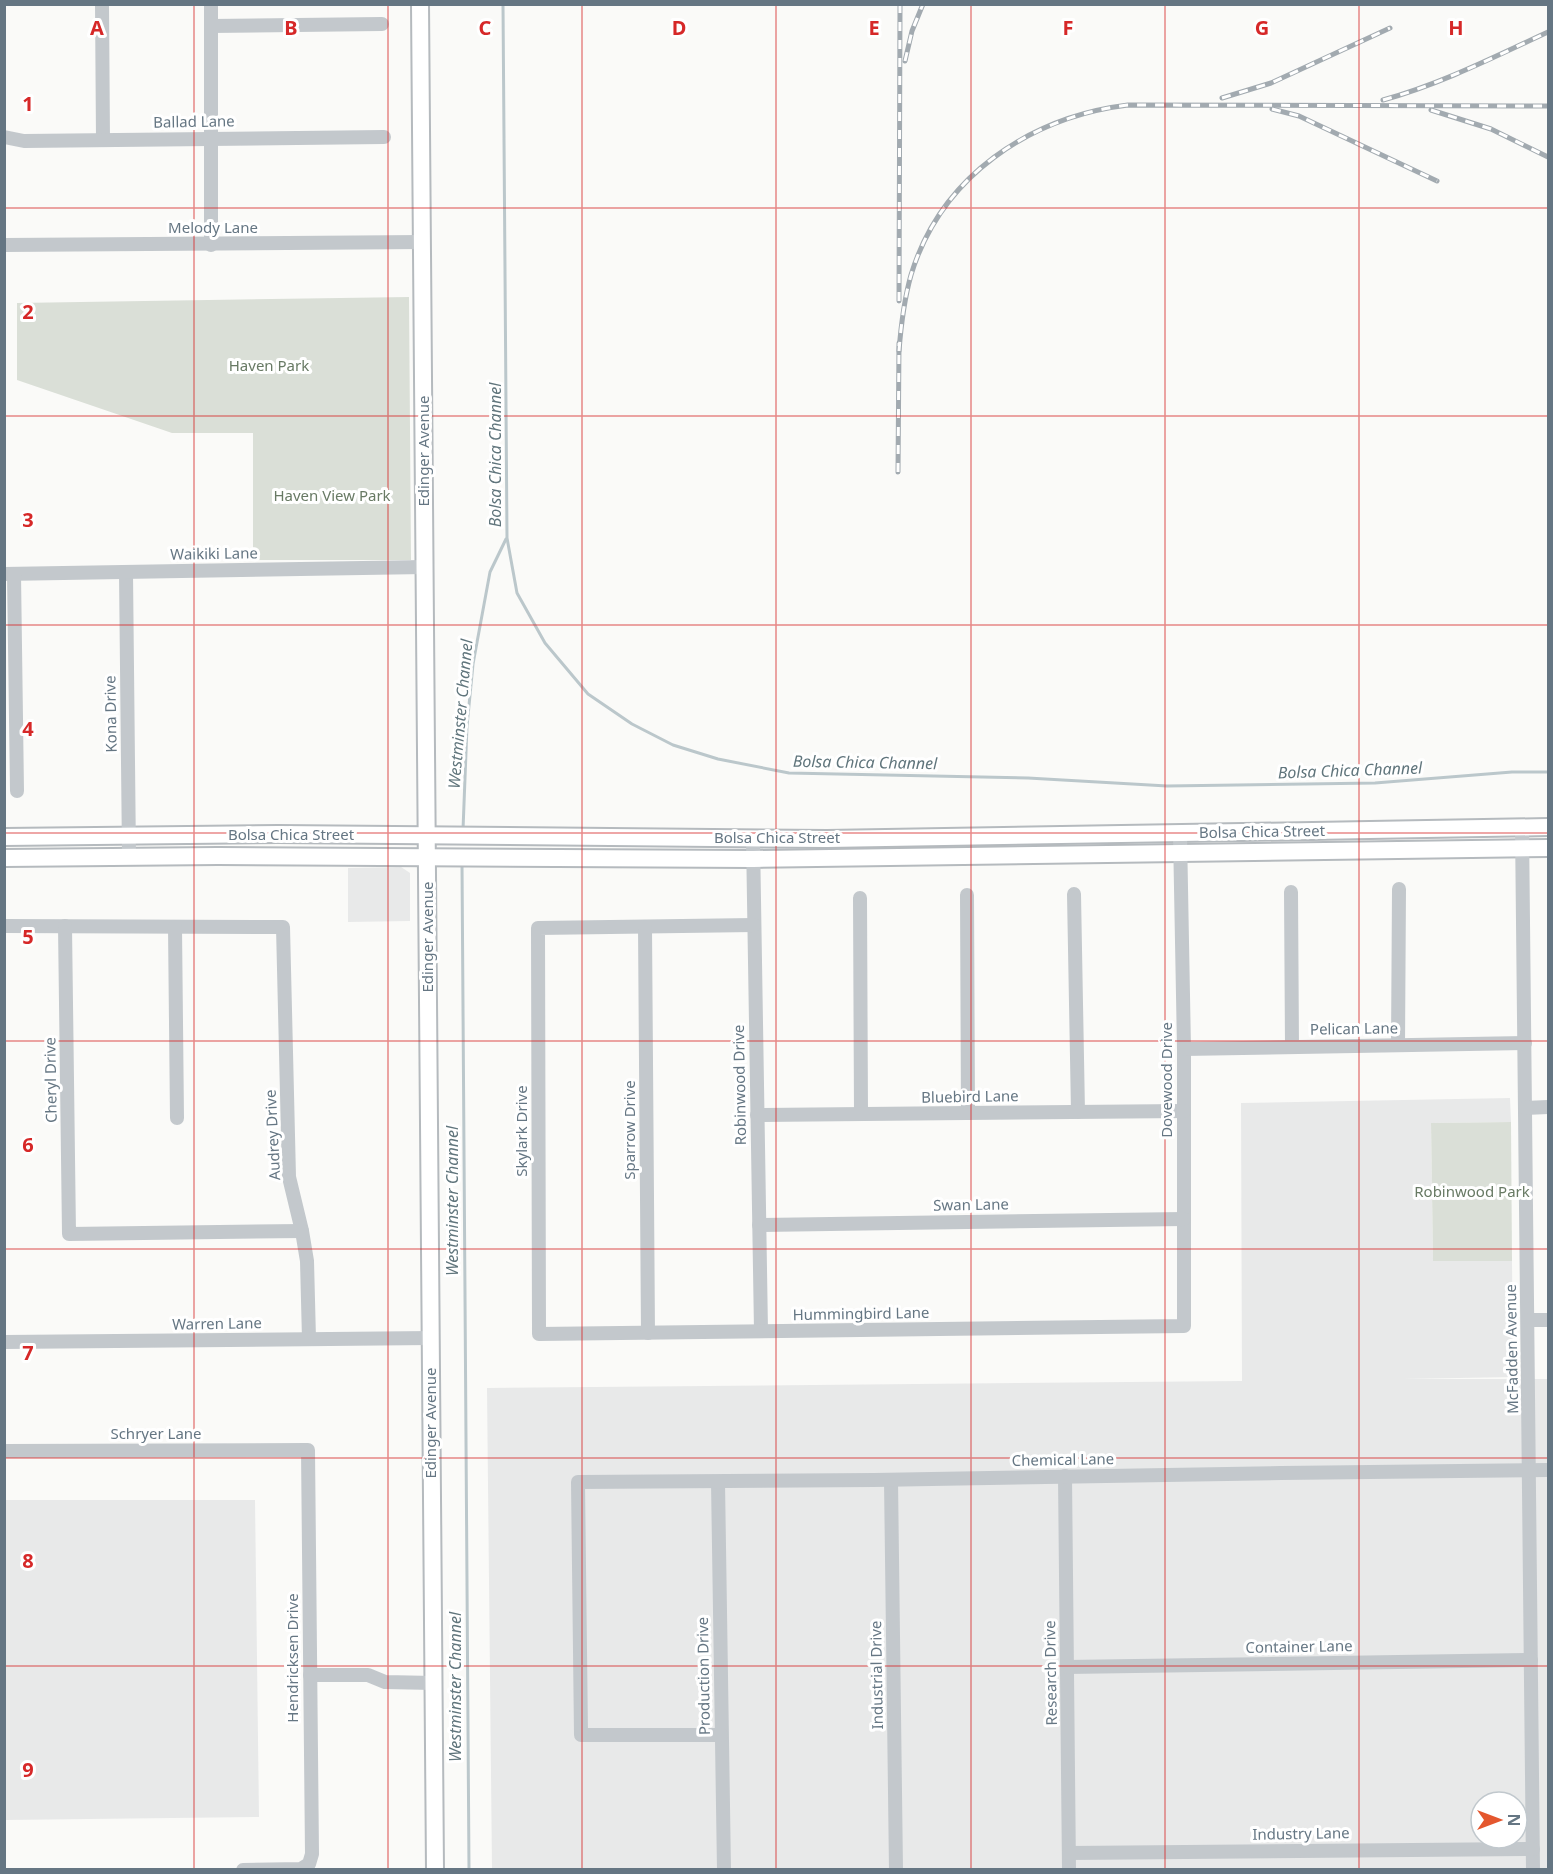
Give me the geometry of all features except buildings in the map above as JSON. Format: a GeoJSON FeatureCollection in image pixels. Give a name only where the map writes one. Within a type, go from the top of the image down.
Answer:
{"type":"FeatureCollection","features":[{"type":"Feature","properties":{"kind":"main road","name":"Edinger Avenue"},"geometry":{"type":"LineString","coordinates":[[420,4],[435,1869]]}},
{"type":"Feature","properties":{"kind":"main road","name":"Bolsa Chica Street"},"geometry":{"type":"LineString","coordinates":[[4,837],[278,834],[753,838],[1180,834],[1548,827]]}},
{"type":"Feature","properties":{"kind":"main road"},"geometry":{"type":"LineString","coordinates":[[278,834],[279,856]]}},
{"type":"Feature","properties":{"kind":"main road","name":"Bolsa Chica Street"},"geometry":{"type":"LineString","coordinates":[[4,858],[279,856],[753,859],[1548,848]]}},
{"type":"Feature","properties":{"kind":"street"},"geometry":{"type":"LineString","coordinates":[[102,4],[103,140]]}},
{"type":"Feature","properties":{"kind":"street"},"geometry":{"type":"LineString","coordinates":[[211,4],[211,245]]}},
{"type":"Feature","properties":{"kind":"street"},"geometry":{"type":"LineString","coordinates":[[211,26],[382,24]]}},
{"type":"Feature","properties":{"kind":"street","name":"Ballad Lane"},"geometry":{"type":"LineString","coordinates":[[4,137],[24,141],[384,137]]}},
{"type":"Feature","properties":{"kind":"street","name":"Melody Lane"},"geometry":{"type":"LineString","coordinates":[[4,245],[422,242]]}},
{"type":"Feature","properties":{"kind":"street","name":"Waikiki Lane"},"geometry":{"type":"LineString","coordinates":[[9,574],[425,567]]}},
{"type":"Feature","properties":{"kind":"street","name":"Kona Drive"},"geometry":{"type":"LineString","coordinates":[[126,573],[129,856]]}},
{"type":"Feature","properties":{"kind":"street"},"geometry":{"type":"LineString","coordinates":[[9,574],[17,791]]}},
{"type":"Feature","properties":{"kind":"street","name":"McFadden Avenue"},"geometry":{"type":"LineString","coordinates":[[1522,827],[1533,1869]]}},
{"type":"Feature","properties":{"kind":"street","name":"Dovewood Drive"},"geometry":{"type":"LineString","coordinates":[[1180,834],[1184,1049],[1184,1326]]}},
{"type":"Feature","properties":{"kind":"street","name":"Robinwood Drive"},"geometry":{"type":"LineString","coordinates":[[753,838],[761,1331]]}},
{"type":"Feature","properties":{"kind":"street"},"geometry":{"type":"LineString","coordinates":[[1398,1045],[1399,889]]}},
{"type":"Feature","properties":{"kind":"street"},"geometry":{"type":"LineString","coordinates":[[1291,891],[1292,1047]]}},
{"type":"Feature","properties":{"kind":"street"},"geometry":{"type":"LineString","coordinates":[[1074,894],[1078,1112]]}},
{"type":"Feature","properties":{"kind":"street"},"geometry":{"type":"LineString","coordinates":[[967,895],[968,1113]]}},
{"type":"Feature","properties":{"kind":"street"},"geometry":{"type":"LineString","coordinates":[[861,898],[861,1114]]}},
{"type":"Feature","properties":{"kind":"street"},"geometry":{"type":"LineString","coordinates":[[645,927],[754,925]]}},
{"type":"Feature","properties":{"kind":"street"},"geometry":{"type":"LineString","coordinates":[[4,926],[175,927],[177,1118]]}},
{"type":"Feature","properties":{"kind":"street","name":"Cheryl Drive"},"geometry":{"type":"LineString","coordinates":[[65,926],[69,1234],[302,1231]]}},
{"type":"Feature","properties":{"kind":"street","name":"Audrey Drive"},"geometry":{"type":"LineString","coordinates":[[175,927],[284,927],[289,1177],[307,1261],[309,1339]]}},
{"type":"Feature","properties":{"kind":"street","name":"Skylark Drive"},"geometry":{"type":"LineString","coordinates":[[539,1334],[538,928],[645,927]]}},
{"type":"Feature","properties":{"kind":"street","name":"Sparrow Drive"},"geometry":{"type":"LineString","coordinates":[[645,927],[648,1333]]}},
{"type":"Feature","properties":{"kind":"street","name":"Pelican Lane"},"geometry":{"type":"LineString","coordinates":[[1184,1049],[1524,1043]]}},
{"type":"Feature","properties":{"kind":"street"},"geometry":{"type":"LineString","coordinates":[[1525,1108],[1548,1107]]}},
{"type":"Feature","properties":{"kind":"street","name":"Bluebird Lane"},"geometry":{"type":"LineString","coordinates":[[757,1115],[1184,1111]]}},
{"type":"Feature","properties":{"kind":"street","name":"Swan Lane"},"geometry":{"type":"LineString","coordinates":[[759,1225],[1184,1219]]}},
{"type":"Feature","properties":{"kind":"street"},"geometry":{"type":"LineString","coordinates":[[1528,1320],[1548,1320]]}},
{"type":"Feature","properties":{"kind":"street","name":"Hummingbird Lane"},"geometry":{"type":"LineString","coordinates":[[539,1334],[1184,1326]]}},
{"type":"Feature","properties":{"kind":"street","name":"Warren Lane"},"geometry":{"type":"LineString","coordinates":[[4,1342],[431,1338]]}},
{"type":"Feature","properties":{"kind":"street","name":"Schryer Lane"},"geometry":{"type":"LineString","coordinates":[[4,1451],[308,1450]]}},
{"type":"Feature","properties":{"kind":"street","name":"Hendricksen Drive"},"geometry":{"type":"LineString","coordinates":[[243,1869],[301,1869],[309,1864],[312,1854],[308,1450]]}},
{"type":"Feature","properties":{"kind":"street","name":"Chemical Lane"},"geometry":{"type":"LineString","coordinates":[[721,1735],[581,1735],[578,1482],[891,1480],[1548,1470]]}},
{"type":"Feature","properties":{"kind":"street","name":"Research Drive"},"geometry":{"type":"LineString","coordinates":[[1065,1476],[1069,1869]]}},
{"type":"Feature","properties":{"kind":"street","name":"Industrial Drive"},"geometry":{"type":"LineString","coordinates":[[891,1480],[896,1869]]}},
{"type":"Feature","properties":{"kind":"street","name":"Production Drive"},"geometry":{"type":"LineString","coordinates":[[718,1482],[724,1869]]}},
{"type":"Feature","properties":{"kind":"street","name":"Container Lane"},"geometry":{"type":"LineString","coordinates":[[1067,1667],[1531,1660]]}},
{"type":"Feature","properties":{"kind":"street"},"geometry":{"type":"LineString","coordinates":[[310,1675],[368,1675],[385,1682],[434,1683]]}},
{"type":"Feature","properties":{"kind":"street","name":"Industry Lane"},"geometry":{"type":"LineString","coordinates":[[1069,1853],[1533,1849]]}},
{"type":"Feature","properties":{"kind":"shaded area"},"geometry":{"type":"Polygon","coordinates":[[[401,867],[410,873],[410,921],[348,922],[348,868],[401,867]]]}},
{"type":"Feature","properties":{"kind":"shaded area"},"geometry":{"type":"Polygon","coordinates":[[[1510,1098],[1511,1122],[1431,1123],[1433,1261],[1512,1261],[1513,1377],[1403,1379],[1548,1379],[1548,1869],[492,1869],[487,1388],[1242,1381],[1241,1103],[1510,1098]]]}},
{"type":"Feature","properties":{"kind":"shaded area"},"geometry":{"type":"Polygon","coordinates":[[[5,1500],[255,1500],[259,1817],[5,1820],[5,1500]]]}},
{"type":"Feature","properties":{"kind":"green space","name":"Haven Park"},"geometry":{"type":"Polygon","coordinates":[[[409,297],[411,560],[253,560],[253,433],[172,433],[17,380],[17,303],[409,297]]]}},
{"type":"Feature","properties":{"kind":"green space","name":"Robinwood Park"},"geometry":{"type":"Polygon","coordinates":[[[1511,1122],[1512,1261],[1433,1261],[1431,1123],[1511,1122]]]}},
{"type":"Feature","properties":{"kind":"waterway","name":"Bolsa Chica Channel"},"geometry":{"type":"LineString","coordinates":[[503,4],[507,538],[517,593],[545,643],[588,694],[632,724],[673,745],[718,759],[789,773],[1028,778],[1167,786],[1375,783],[1512,772],[1548,772]]}},
{"type":"Feature","properties":{"kind":"waterway","name":"Westminster Channel"},"geometry":{"type":"LineString","coordinates":[[463,830],[467,726],[473,664],[490,572],[506,539]]}},
{"type":"Feature","properties":{"kind":"waterway","name":"Westminster Channel"},"geometry":{"type":"LineString","coordinates":[[462,863],[469,1870]]}},
{"type":"Feature","properties":{"kind":"railway"},"geometry":{"type":"LineString","coordinates":[[899,301],[900,4]]}},
{"type":"Feature","properties":{"kind":"railway"},"geometry":{"type":"LineString","coordinates":[[905,61],[912,31],[923,4]]}},
{"type":"Feature","properties":{"kind":"railway"},"geometry":{"type":"LineString","coordinates":[[1222,98],[1271,83],[1390,28]]}},
{"type":"Feature","properties":{"kind":"railway"},"geometry":{"type":"LineString","coordinates":[[1383,100],[1446,78],[1548,32]]}},
{"type":"Feature","properties":{"kind":"railway"},"geometry":{"type":"LineString","coordinates":[[899,351],[903,313],[911,275],[925,240],[944,208],[967,181],[994,157],[1024,138],[1057,123],[1092,112],[1128,105],[1548,106]]}},
{"type":"Feature","properties":{"kind":"railway"},"geometry":{"type":"LineString","coordinates":[[1272,109],[1299,116],[1437,181]]}},
{"type":"Feature","properties":{"kind":"railway"},"geometry":{"type":"LineString","coordinates":[[1431,110],[1491,129],[1548,157]]}},
{"type":"Feature","properties":{"kind":"railway"},"geometry":{"type":"LineString","coordinates":[[898,472],[899,343]]}},
{"type":"Feature","properties":{"kind":"park label","name":"Haven View Park"},"geometry":{"type":"Point","coordinates":[332,496]}}]}
